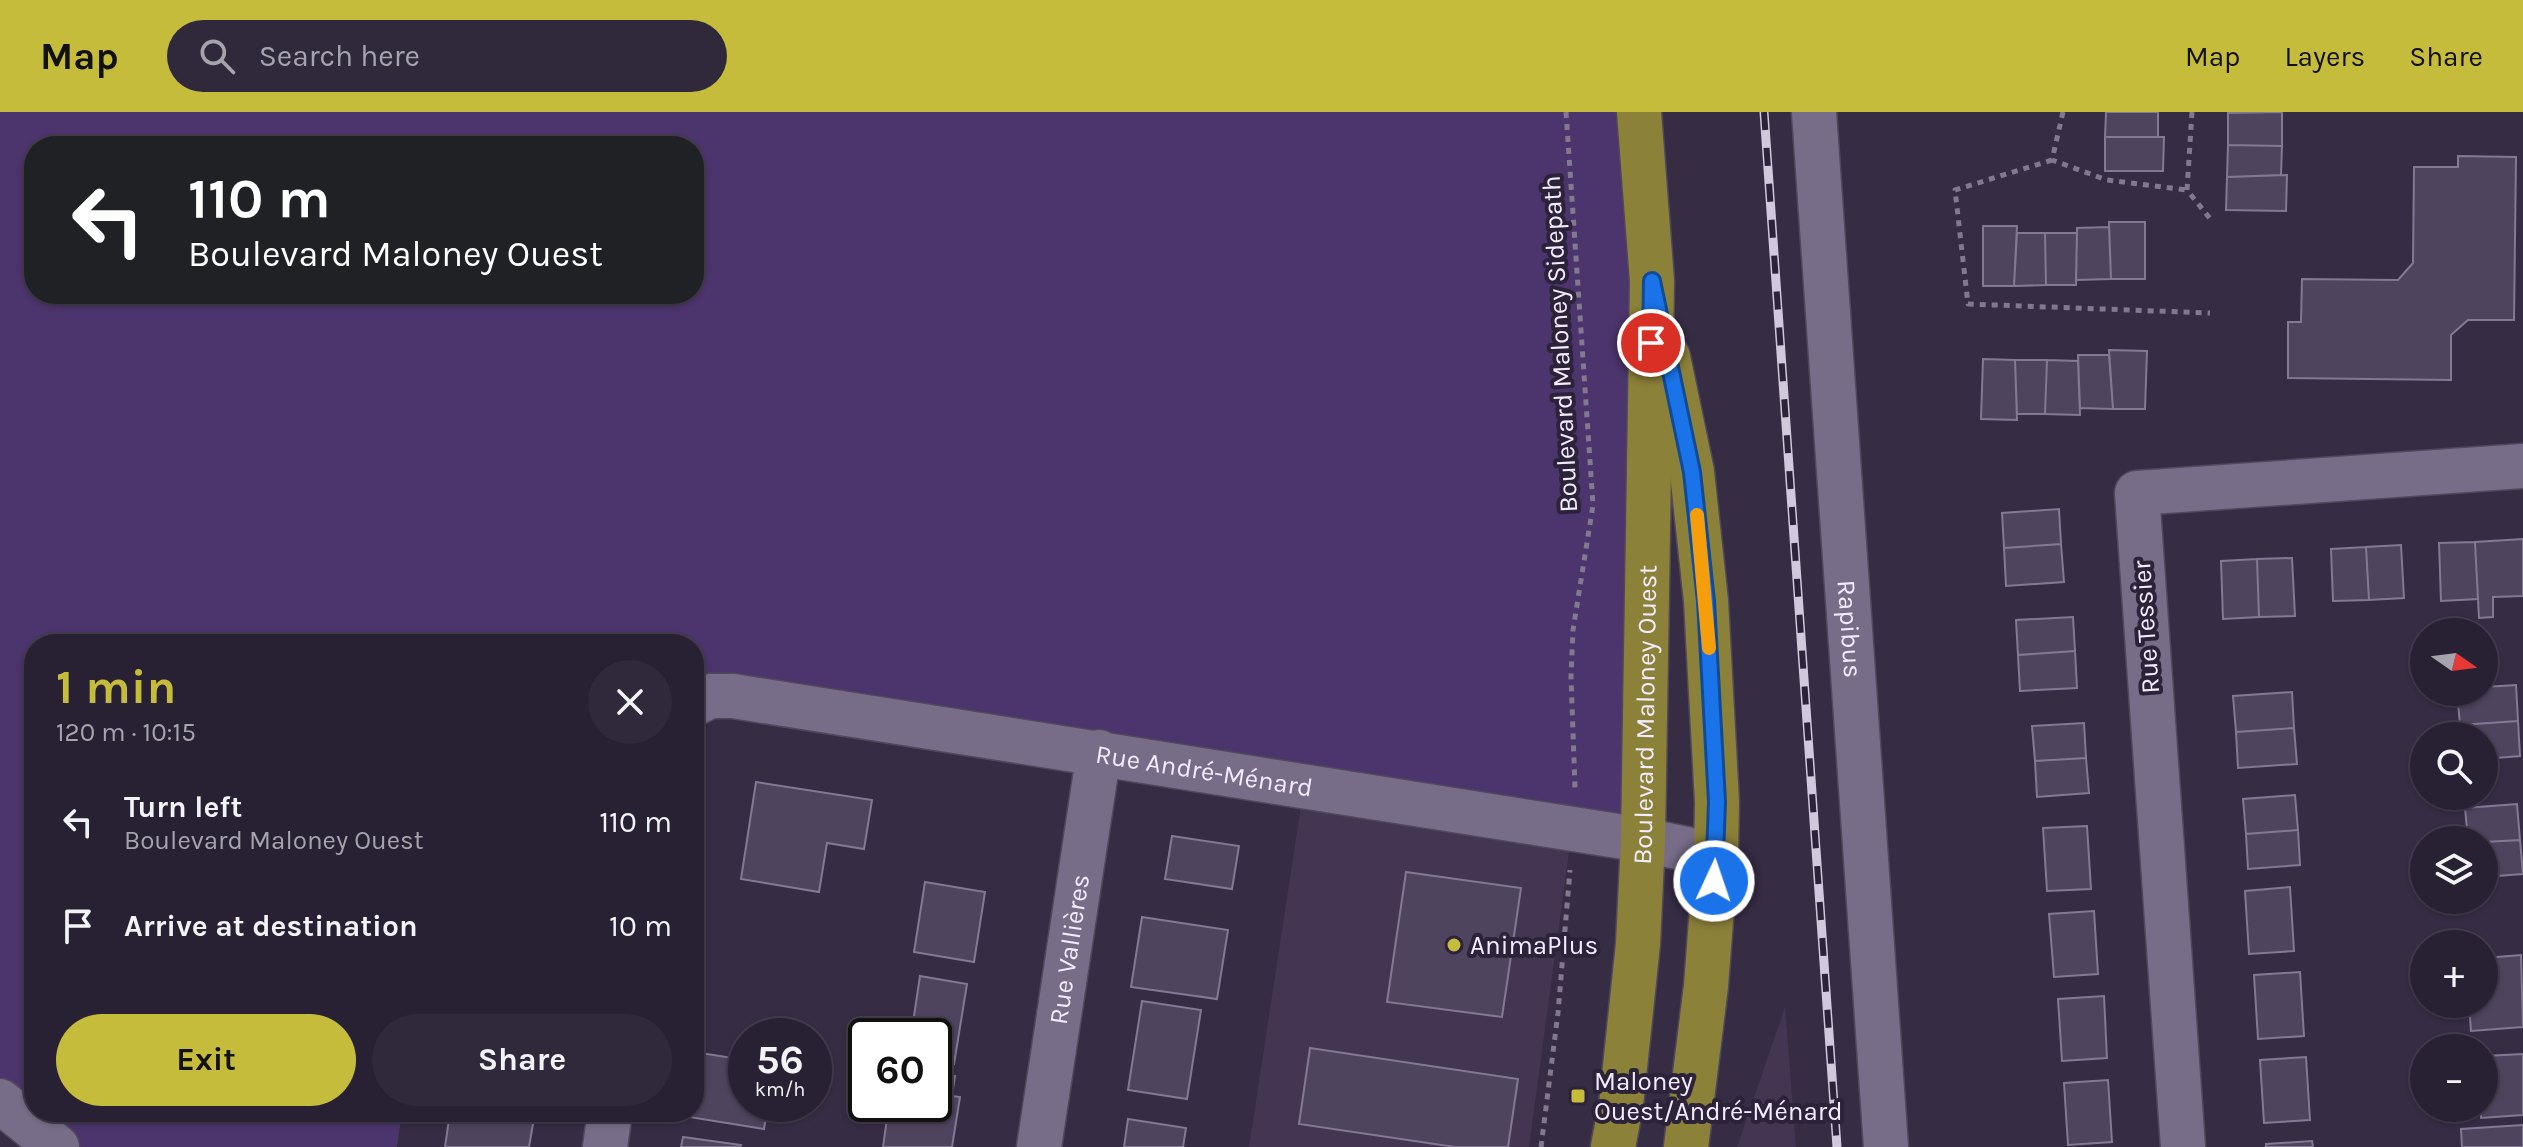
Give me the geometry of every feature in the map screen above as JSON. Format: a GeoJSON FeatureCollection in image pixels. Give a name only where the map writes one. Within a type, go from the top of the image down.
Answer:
{"type":"FeatureCollection","features":[{"type":"Feature","properties":{"kind":"main road","name":"Boulevard Maloney Ouest"},"geometry":{"type":"LineString","coordinates":[[1613,1147],[1621,1105],[1638,944],[1643,840],[1652,281],[1639,112]]}},
{"type":"Feature","properties":{"kind":"main road","name":"Boulevard Maloney Ouest"},"geometry":{"type":"LineString","coordinates":[[1652,281],[1692,472],[1706,601],[1714,728],[1716,855],[1706,986],[1686,1147]]}},
{"type":"Feature","properties":{"kind":"street","name":"Rapibus"},"geometry":{"type":"LineString","coordinates":[[1814,112],[1886,1147]]}},
{"type":"Feature","properties":{"kind":"street","name":"Rue Tessier"},"geometry":{"type":"LineString","coordinates":[[2183,1147],[2137,493],[2523,466]]}},
{"type":"Feature","properties":{"kind":"street","name":"Rue André-Ménard"},"geometry":{"type":"LineString","coordinates":[[704,699],[733,696],[1099,752],[1643,840],[1716,855]]}},
{"type":"Feature","properties":{"kind":"street","name":"Rue Vallières"},"geometry":{"type":"LineString","coordinates":[[1039,1147],[1099,752]]}},
{"type":"Feature","properties":{"kind":"street"},"geometry":{"type":"LineString","coordinates":[[0,1101],[24,1120]]}},
{"type":"Feature","properties":{"kind":"street"},"geometry":{"type":"LineString","coordinates":[[26,1122],[57,1147]]}},
{"type":"Feature","properties":{"kind":"street"},"geometry":{"type":"LineString","coordinates":[[605,1147],[609,1122]]}},
{"type":"Feature","properties":{"kind":"path","name":"Boulevard Maloney Sidepath"},"geometry":{"type":"LineString","coordinates":[[1541,1147],[1558,1013],[1575,790],[1571,677],[1573,630],[1593,505],[1566,112]]}},
{"type":"Feature","properties":{"kind":"path"},"geometry":{"type":"LineString","coordinates":[[2052,160],[2063,112]]}},
{"type":"Feature","properties":{"kind":"path"},"geometry":{"type":"LineString","coordinates":[[2192,112],[2187,190],[2212,221]]}},
{"type":"Feature","properties":{"kind":"path"},"geometry":{"type":"LineString","coordinates":[[2187,190],[2107,180],[2052,160],[1955,190],[1968,304],[2210,313]]}},
{"type":"Feature","properties":{"kind":"shaded area"},"geometry":{"type":"Polygon","coordinates":[[[0,112],[1639,112],[1643,840],[704,705],[704,634],[24,634],[24,1120],[0,1101],[0,112]]]}},
{"type":"Feature","properties":{"kind":"shaded area"},"geometry":{"type":"Polygon","coordinates":[[[1304,786],[1572,830],[1529,1147],[1249,1147],[1304,786]]]}},
{"type":"Feature","properties":{"kind":"shaded area"},"geometry":{"type":"Polygon","coordinates":[[[1785,1007],[1796,1147],[1737,1147],[1785,1007]]]}},
{"type":"Feature","properties":{"kind":"shaded area"},"geometry":{"type":"Polygon","coordinates":[[[26,1122],[401,1122],[397,1147],[57,1147],[26,1122]]]}},
{"type":"Feature","properties":{"kind":"building"},"geometry":{"type":"Polygon","coordinates":[[[2106,112],[2158,112],[2158,137],[2105,137],[2106,112]]]}},
{"type":"Feature","properties":{"kind":"building"},"geometry":{"type":"Polygon","coordinates":[[[2282,112],[2282,146],[2228,145],[2228,113],[2282,112]]]}},
{"type":"Feature","properties":{"kind":"building"},"geometry":{"type":"Polygon","coordinates":[[[2105,137],[2164,137],[2163,171],[2105,171],[2105,137]]]}},
{"type":"Feature","properties":{"kind":"building"},"geometry":{"type":"Polygon","coordinates":[[[2228,145],[2282,146],[2281,175],[2227,177],[2228,145]]]}},
{"type":"Feature","properties":{"kind":"building"},"geometry":{"type":"Polygon","coordinates":[[[2458,156],[2516,157],[2514,320],[2468,320],[2451,335],[2451,380],[2288,378],[2288,322],[2301,322],[2302,279],[2398,280],[2413,263],[2414,167],[2458,167],[2458,156]]]}},
{"type":"Feature","properties":{"kind":"building"},"geometry":{"type":"Polygon","coordinates":[[[2287,175],[2286,211],[2226,210],[2227,177],[2287,175]]]}},
{"type":"Feature","properties":{"kind":"building"},"geometry":{"type":"Polygon","coordinates":[[[2109,222],[2145,222],[2145,279],[2111,279],[2109,222]]]}},
{"type":"Feature","properties":{"kind":"building"},"geometry":{"type":"Polygon","coordinates":[[[1983,226],[2017,226],[2014,286],[1983,286],[1983,226]]]}},
{"type":"Feature","properties":{"kind":"building"},"geometry":{"type":"Polygon","coordinates":[[[2109,227],[2111,279],[2076,280],[2077,228],[2109,227]]]}},
{"type":"Feature","properties":{"kind":"building"},"geometry":{"type":"Polygon","coordinates":[[[2017,233],[2045,233],[2046,285],[2014,286],[2017,233]]]}},
{"type":"Feature","properties":{"kind":"building"},"geometry":{"type":"Polygon","coordinates":[[[2045,233],[2077,233],[2076,285],[2046,285],[2045,233]]]}},
{"type":"Feature","properties":{"kind":"building"},"geometry":{"type":"Polygon","coordinates":[[[2109,350],[2147,351],[2145,409],[2113,409],[2109,350]]]}},
{"type":"Feature","properties":{"kind":"building"},"geometry":{"type":"Polygon","coordinates":[[[2078,355],[2109,355],[2113,409],[2080,408],[2078,355]]]}},
{"type":"Feature","properties":{"kind":"building"},"geometry":{"type":"Polygon","coordinates":[[[1983,359],[2015,360],[2017,420],[1981,419],[1983,359]]]}},
{"type":"Feature","properties":{"kind":"building"},"geometry":{"type":"Polygon","coordinates":[[[2015,360],[2047,360],[2045,414],[2017,414],[2015,360]]]}},
{"type":"Feature","properties":{"kind":"building"},"geometry":{"type":"Polygon","coordinates":[[[2047,360],[2078,361],[2080,415],[2045,414],[2047,360]]]}},
{"type":"Feature","properties":{"kind":"building"},"geometry":{"type":"Polygon","coordinates":[[[2059,509],[2061,544],[2004,548],[2002,513],[2059,509]]]}},
{"type":"Feature","properties":{"kind":"building"},"geometry":{"type":"Polygon","coordinates":[[[2523,539],[2523,596],[2493,597],[2493,617],[2479,618],[2475,542],[2523,539]]]}},
{"type":"Feature","properties":{"kind":"building"},"geometry":{"type":"Polygon","coordinates":[[[2475,542],[2478,599],[2441,601],[2439,543],[2475,542]]]}},
{"type":"Feature","properties":{"kind":"building"},"geometry":{"type":"Polygon","coordinates":[[[2061,544],[2064,582],[2006,586],[2004,548],[2061,544]]]}},
{"type":"Feature","properties":{"kind":"building"},"geometry":{"type":"Polygon","coordinates":[[[2401,545],[2404,598],[2369,600],[2366,547],[2401,545]]]}},
{"type":"Feature","properties":{"kind":"building"},"geometry":{"type":"Polygon","coordinates":[[[2366,547],[2369,600],[2333,601],[2331,549],[2366,547]]]}},
{"type":"Feature","properties":{"kind":"building"},"geometry":{"type":"Polygon","coordinates":[[[2292,558],[2295,616],[2259,617],[2257,559],[2292,558]]]}},
{"type":"Feature","properties":{"kind":"building"},"geometry":{"type":"Polygon","coordinates":[[[2257,559],[2259,617],[2223,619],[2221,561],[2257,559]]]}},
{"type":"Feature","properties":{"kind":"building"},"geometry":{"type":"Polygon","coordinates":[[[2073,617],[2075,651],[2018,655],[2016,620],[2073,617]]]}},
{"type":"Feature","properties":{"kind":"building"},"geometry":{"type":"Polygon","coordinates":[[[2075,651],[2077,688],[2020,691],[2018,655],[2075,651]]]}},
{"type":"Feature","properties":{"kind":"building"},"geometry":{"type":"Polygon","coordinates":[[[2516,685],[2518,721],[2460,722],[2458,706],[2498,706],[2498,686],[2516,685]]]}},
{"type":"Feature","properties":{"kind":"building"},"geometry":{"type":"Polygon","coordinates":[[[2292,692],[2294,728],[2236,732],[2233,696],[2292,692]]]}},
{"type":"Feature","properties":{"kind":"building"},"geometry":{"type":"Polygon","coordinates":[[[2518,721],[2520,756],[2498,758],[2498,722],[2518,721]]]}},
{"type":"Feature","properties":{"kind":"building"},"geometry":{"type":"Polygon","coordinates":[[[2084,723],[2086,758],[2035,761],[2032,726],[2084,723]]]}},
{"type":"Feature","properties":{"kind":"building"},"geometry":{"type":"Polygon","coordinates":[[[2294,728],[2297,764],[2238,768],[2236,732],[2294,728]]]}},
{"type":"Feature","properties":{"kind":"building"},"geometry":{"type":"Polygon","coordinates":[[[2086,758],[2089,793],[2037,797],[2035,761],[2086,758]]]}},
{"type":"Feature","properties":{"kind":"building"},"geometry":{"type":"Polygon","coordinates":[[[756,782],[872,800],[864,849],[827,843],[819,892],[741,879],[756,782]]]}},
{"type":"Feature","properties":{"kind":"building"},"geometry":{"type":"Polygon","coordinates":[[[2295,795],[2298,830],[2246,834],[2243,799],[2295,795]]]}},
{"type":"Feature","properties":{"kind":"building"},"geometry":{"type":"Polygon","coordinates":[[[2517,804],[2520,840],[2498,841],[2498,826],[2467,826],[2465,810],[2498,810],[2498,805],[2517,804]]]}},
{"type":"Feature","properties":{"kind":"building"},"geometry":{"type":"Polygon","coordinates":[[[2087,826],[2091,889],[2047,891],[2043,828],[2087,826]]]}},
{"type":"Feature","properties":{"kind":"building"},"geometry":{"type":"Polygon","coordinates":[[[2298,830],[2300,865],[2248,869],[2246,834],[2298,830]]]}},
{"type":"Feature","properties":{"kind":"building"},"geometry":{"type":"Polygon","coordinates":[[[1172,836],[1239,846],[1232,889],[1165,879],[1172,836]]]}},
{"type":"Feature","properties":{"kind":"building"},"geometry":{"type":"Polygon","coordinates":[[[2520,840],[2523,874],[2498,876],[2498,841],[2520,840]]]}},
{"type":"Feature","properties":{"kind":"building","name":"AnimaPlus"},"geometry":{"type":"Polygon","coordinates":[[[1406,872],[1521,888],[1502,1017],[1387,1002],[1406,872]]]}},
{"type":"Feature","properties":{"kind":"building"},"geometry":{"type":"Polygon","coordinates":[[[925,882],[985,892],[974,962],[914,952],[925,882]]]}},
{"type":"Feature","properties":{"kind":"building"},"geometry":{"type":"Polygon","coordinates":[[[2290,887],[2294,951],[2249,954],[2245,891],[2290,887]]]}},
{"type":"Feature","properties":{"kind":"building"},"geometry":{"type":"Polygon","coordinates":[[[2094,911],[2098,974],[2054,977],[2049,914],[2094,911]]]}},
{"type":"Feature","properties":{"kind":"building"},"geometry":{"type":"Polygon","coordinates":[[[1142,917],[1228,930],[1217,999],[1131,987],[1142,917]]]}},
{"type":"Feature","properties":{"kind":"building"},"geometry":{"type":"Polygon","coordinates":[[[2521,955],[2523,1027],[2471,1031],[2470,1018],[2498,1018],[2498,957],[2521,955]]]}},
{"type":"Feature","properties":{"kind":"building"},"geometry":{"type":"Polygon","coordinates":[[[2300,972],[2304,1036],[2258,1039],[2254,975],[2300,972]]]}},
{"type":"Feature","properties":{"kind":"building"},"geometry":{"type":"Polygon","coordinates":[[[920,976],[967,984],[954,1064],[952,1018],[914,1018],[920,976]]]}},
{"type":"Feature","properties":{"kind":"building"},"geometry":{"type":"Polygon","coordinates":[[[2104,996],[2107,1058],[2062,1061],[2058,999],[2104,996]]]}},
{"type":"Feature","properties":{"kind":"building"},"geometry":{"type":"Polygon","coordinates":[[[1142,1001],[1201,1010],[1187,1099],[1128,1090],[1142,1001]]]}},
{"type":"Feature","properties":{"kind":"building"},"geometry":{"type":"Polygon","coordinates":[[[1310,1048],[1518,1079],[1508,1147],[1455,1147],[1299,1124],[1310,1048]]]}},
{"type":"Feature","properties":{"kind":"building"},"geometry":{"type":"Polygon","coordinates":[[[704,1054],[728,1057],[728,1122],[765,1122],[764,1129],[704,1119],[704,1054]]]}},
{"type":"Feature","properties":{"kind":"building"},"geometry":{"type":"Polygon","coordinates":[[[2523,1054],[2523,1115],[2498,1117],[2498,1055],[2523,1054]]]}},
{"type":"Feature","properties":{"kind":"building"},"geometry":{"type":"Polygon","coordinates":[[[2306,1057],[2310,1120],[2264,1123],[2260,1060],[2306,1057]]]}},
{"type":"Feature","properties":{"kind":"building"},"geometry":{"type":"Polygon","coordinates":[[[2108,1080],[2112,1142],[2068,1145],[2064,1083],[2108,1080]]]}},
{"type":"Feature","properties":{"kind":"building"},"geometry":{"type":"Polygon","coordinates":[[[952,1096],[960,1097],[952,1147],[883,1147],[886,1122],[952,1122],[952,1096]]]}},
{"type":"Feature","properties":{"kind":"building"},"geometry":{"type":"Polygon","coordinates":[[[1128,1119],[1186,1128],[1183,1147],[1124,1147],[1128,1119]]]}},
{"type":"Feature","properties":{"kind":"building"},"geometry":{"type":"Polygon","coordinates":[[[449,1122],[533,1122],[529,1147],[445,1147],[449,1122]]]}},
{"type":"Feature","properties":{"kind":"building"},"geometry":{"type":"Polygon","coordinates":[[[2523,1125],[2523,1147],[2462,1147],[2461,1129],[2523,1125]]]}},
{"type":"Feature","properties":{"kind":"building"},"geometry":{"type":"Polygon","coordinates":[[[683,1137],[741,1145],[681,1147],[683,1137]]]}},
{"type":"Feature","properties":{"kind":"building"},"geometry":{"type":"Polygon","coordinates":[[[2312,1141],[2313,1147],[2266,1147],[2266,1144],[2312,1141]]]}},
{"type":"Feature","properties":{"kind":"railway"},"geometry":{"type":"LineString","coordinates":[[1764,112],[1837,1147]]}},
{"type":"Feature","properties":{"kind":"slow traffic"},"geometry":{"type":"LineString","coordinates":[[1697,515],[1709,648]]}},
{"type":"Feature","properties":{"kind":"place","name":"AnimaPlus"},"geometry":{"type":"Point","coordinates":[1454,945]}},
{"type":"Feature","properties":{"kind":"place","name":"Maloney Ouest/André-Ménard"},"geometry":{"type":"Point","coordinates":[1578,1096]}},
{"type":"Feature","properties":{"kind":"route"},"geometry":{"type":"LineString","coordinates":[[1651,343],[1652,281],[1692,472],[1706,601],[1717,802],[1714,881]]}}]}
